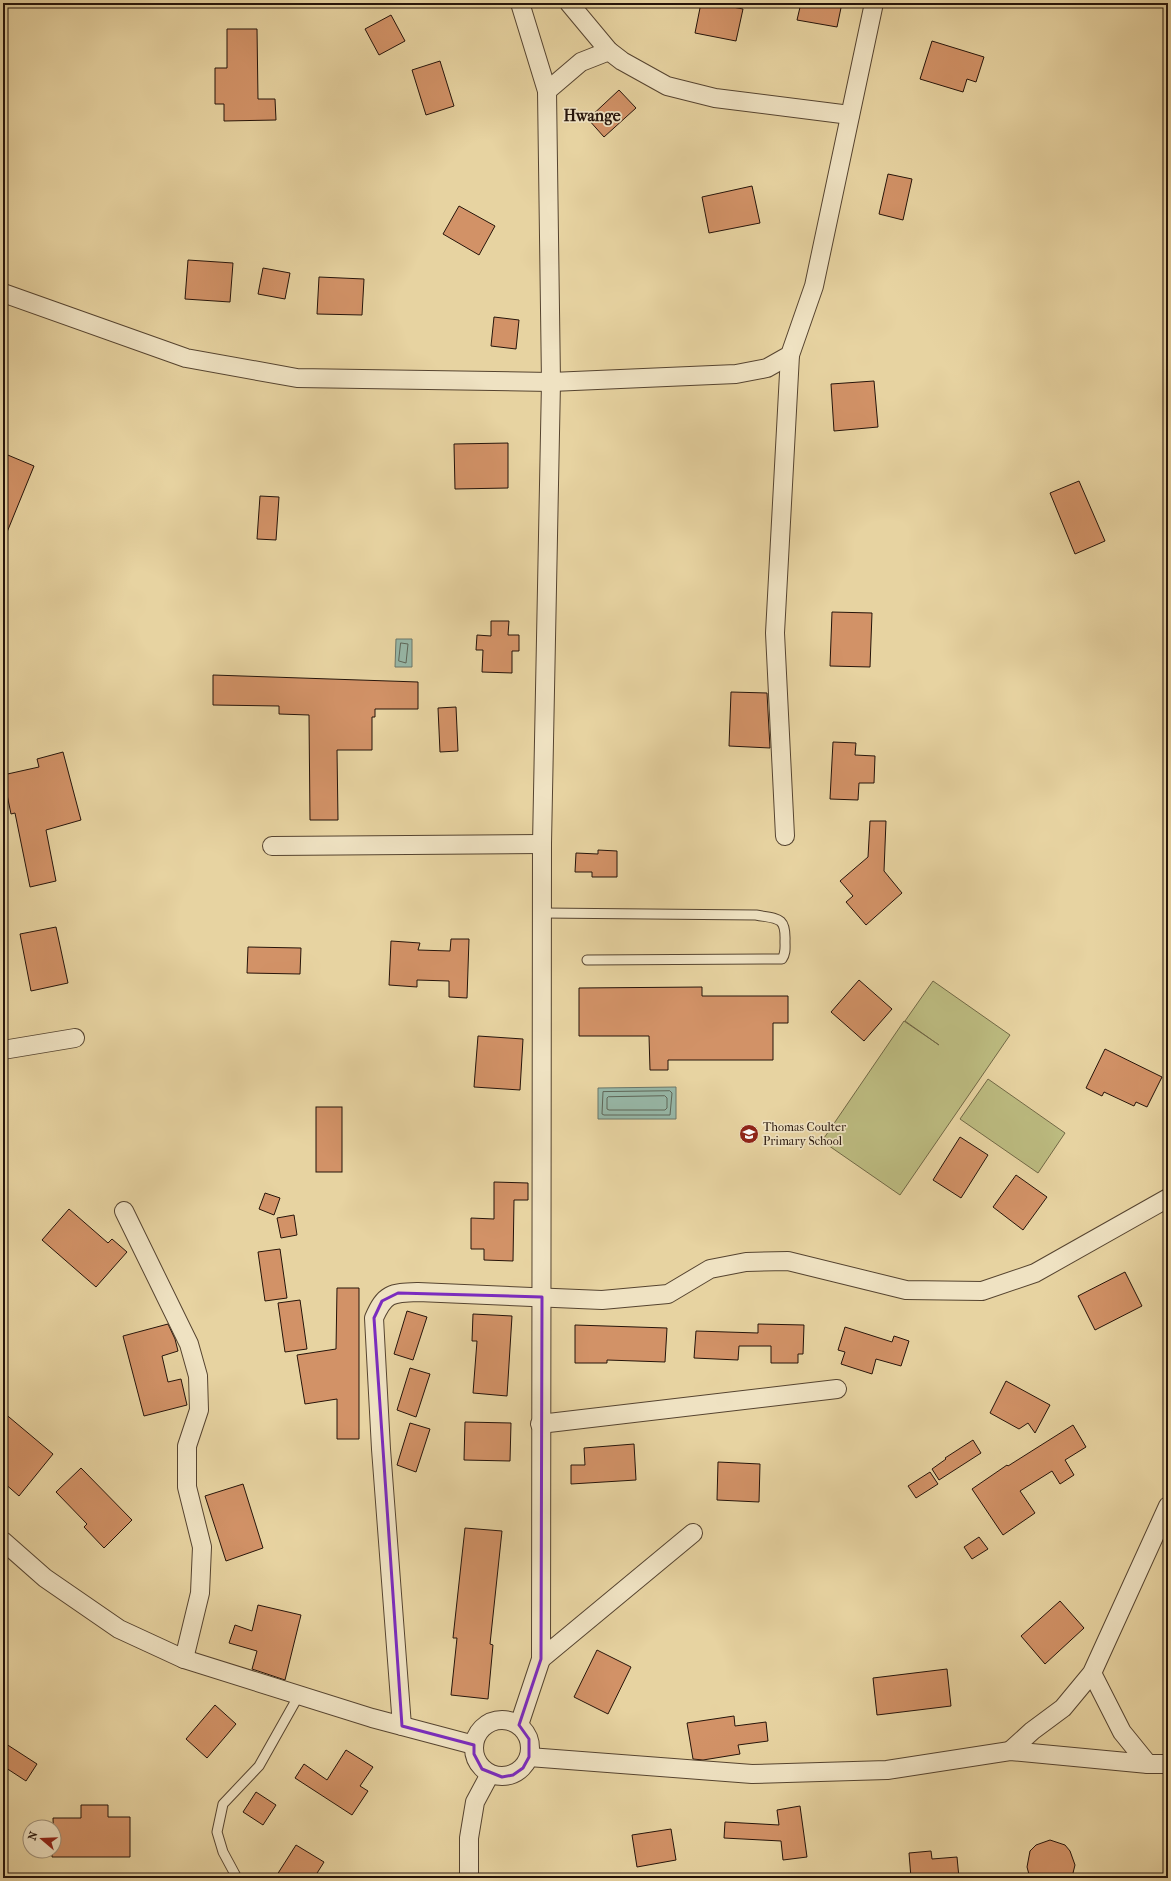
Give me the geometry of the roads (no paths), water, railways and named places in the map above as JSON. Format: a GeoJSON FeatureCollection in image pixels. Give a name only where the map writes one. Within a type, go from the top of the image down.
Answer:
{"type":"FeatureCollection","features":[{"type":"Feature","properties":{"kind":"street"},"geometry":{"type":"LineString","coordinates":[[519,1725],[541,1658],[540,1424],[542,1297],[542,844],[551,382],[548,91],[520,3]]}},
{"type":"Feature","properties":{"kind":"street"},"geometry":{"type":"LineString","coordinates":[[569,3],[609,51],[622,61],[667,86],[715,98],[850,115]]}},
{"type":"Feature","properties":{"kind":"street"},"geometry":{"type":"LineString","coordinates":[[785,836],[775,633],[790,355],[814,286],[874,3]]}},
{"type":"Feature","properties":{"kind":"street"},"geometry":{"type":"LineString","coordinates":[[548,91],[582,62],[609,51]]}},
{"type":"Feature","properties":{"kind":"street"},"geometry":{"type":"LineString","coordinates":[[3,293],[186,358],[297,378],[551,382],[736,374],[767,368],[790,355]]}},
{"type":"Feature","properties":{"kind":"street"},"geometry":{"type":"LineString","coordinates":[[272,846],[542,844]]}},
{"type":"Feature","properties":{"kind":"street"},"geometry":{"type":"LineString","coordinates":[[3,1050],[75,1038]]}},
{"type":"Feature","properties":{"kind":"street"},"geometry":{"type":"LineString","coordinates":[[402,1726],[381,1448],[374,1318],[382,1301],[398,1292],[602,1300],[668,1294],[710,1269],[746,1262],[788,1261],[906,1290],[982,1291],[1035,1273],[1168,1198]]}},
{"type":"Feature","properties":{"kind":"street"},"geometry":{"type":"LineString","coordinates":[[124,1211],[189,1344],[198,1376],[199,1410],[187,1446],[188,1487],[202,1547],[200,1593],[184,1658]]}},
{"type":"Feature","properties":{"kind":"street"},"geometry":{"type":"LineString","coordinates":[[540,1424],[837,1389]]}},
{"type":"Feature","properties":{"kind":"street"},"geometry":{"type":"LineString","coordinates":[[1010,1751],[1032,1731],[1063,1708],[1092,1673],[1168,1506]]}},
{"type":"Feature","properties":{"kind":"street"},"geometry":{"type":"LineString","coordinates":[[541,1658],[693,1533]]}},
{"type":"Feature","properties":{"kind":"street"},"geometry":{"type":"LineString","coordinates":[[3,1541],[45,1578],[119,1629],[184,1658],[402,1726],[474,1745]]}},
{"type":"Feature","properties":{"kind":"street"},"geometry":{"type":"LineString","coordinates":[[1092,1673],[1122,1732],[1148,1764]]}},
{"type":"Feature","properties":{"kind":"street"},"geometry":{"type":"LineString","coordinates":[[505,1720],[519,1725],[525,1732],[529,1740],[529,1757],[523,1768],[513,1775],[502,1777],[490,1774],[477,1762],[474,1754],[474,1745],[476,1736],[482,1728],[491,1722],[505,1720]]}},
{"type":"Feature","properties":{"kind":"street"},"geometry":{"type":"LineString","coordinates":[[529,1757],[752,1774],[887,1770],[1010,1751],[1148,1764],[1168,1764]]}},
{"type":"Feature","properties":{"kind":"street"},"geometry":{"type":"LineString","coordinates":[[469,1878],[469,1838],[475,1802],[490,1774]]}},
{"type":"Feature","properties":{"kind":"lane"},"geometry":{"type":"LineString","coordinates":[[542,913],[756,915],[775,918],[782,922],[785,927],[785,954],[782,959],[587,960]]}},
{"type":"Feature","properties":{"kind":"lane"},"geometry":{"type":"LineString","coordinates":[[237,1878],[223,1852],[217,1832],[223,1804],[259,1766],[298,1694]]}},
{"type":"Feature","properties":{"kind":"water"},"geometry":{"type":"Polygon","coordinates":[[[396,639],[412,639],[412,667],[395,667],[396,639]]]}},
{"type":"Feature","properties":{"kind":"water"},"geometry":{"type":"Polygon","coordinates":[[[676,1087],[676,1119],[598,1119],[598,1088],[676,1087]]]}},
{"type":"Feature","properties":{"kind":"place","name":"Thomas Coulter Primary School"},"geometry":{"type":"Point","coordinates":[749,1134]}},
{"type":"Feature","properties":{"kind":"district","name":"Hwange"},"geometry":{"type":"Point","coordinates":[592,115]}}]}
